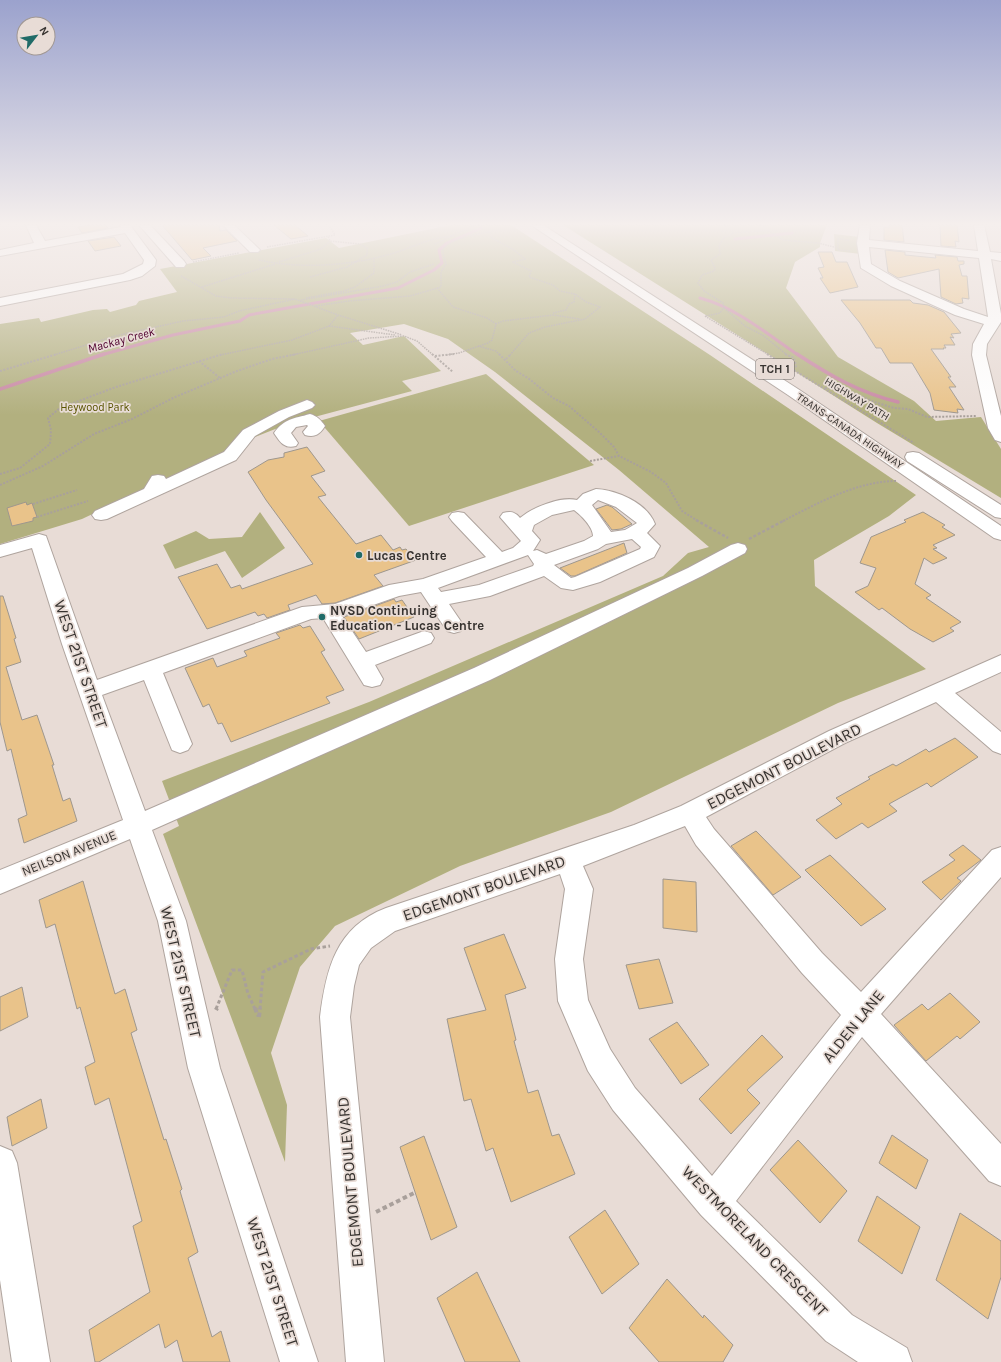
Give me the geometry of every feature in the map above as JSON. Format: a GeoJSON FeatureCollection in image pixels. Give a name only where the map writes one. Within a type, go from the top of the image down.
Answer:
{"type":"FeatureCollection","features":[{"type":"Feature","properties":{"kind":"main road"},"geometry":{"type":"LineString","coordinates":[[0,302],[68,289]]}},
{"type":"Feature","properties":{"kind":"main road","name":"TRANS-CANADA HIGHWAY"},"geometry":{"type":"LineString","coordinates":[[634,289],[793,392],[1001,534]]}},
{"type":"Feature","properties":{"kind":"main road","name":"TRANS-CANADA HIGHWAY"},"geometry":{"type":"LineString","coordinates":[[650,289],[1001,513]]}},
{"type":"Feature","properties":{"kind":"main road"},"geometry":{"type":"LineString","coordinates":[[909,289],[971,316],[994,322]]}},
{"type":"Feature","properties":{"kind":"main road"},"geometry":{"type":"LineString","coordinates":[[990,289],[994,307],[994,322],[980,344],[979,355],[994,416],[1001,436]]}},
{"type":"Feature","properties":{"kind":"main road"},"geometry":{"type":"LineString","coordinates":[[101,515],[230,456],[249,433],[284,414],[307,405]]}},
{"type":"Feature","properties":{"kind":"main road"},"geometry":{"type":"LineString","coordinates":[[290,443],[282,433],[290,424],[310,419],[317,426],[311,432]]}},
{"type":"Feature","properties":{"kind":"main road"},"geometry":{"type":"LineString","coordinates":[[261,426],[274,448]]}},
{"type":"Feature","properties":{"kind":"main road"},"geometry":{"type":"LineString","coordinates":[[151,492],[161,474]]}},
{"type":"Feature","properties":{"kind":"main road"},"geometry":{"type":"LineString","coordinates":[[90,690],[309,612],[337,611],[396,590],[431,592],[490,589],[544,564],[591,545],[602,538],[613,538],[635,531],[642,528],[646,524],[644,519],[622,501],[607,496],[598,495],[585,501],[583,505],[590,518],[602,530],[602,538]]}},
{"type":"Feature","properties":{"kind":"main road"},"geometry":{"type":"LineString","coordinates":[[431,592],[498,559],[520,552],[525,538],[525,524],[530,519],[564,505],[578,505],[587,511]]}},
{"type":"Feature","properties":{"kind":"main road"},"geometry":{"type":"LineString","coordinates":[[458,517],[498,559]]}},
{"type":"Feature","properties":{"kind":"main road"},"geometry":{"type":"LineString","coordinates":[[510,517],[544,564],[568,584],[577,584],[647,553],[651,546],[635,531]]}},
{"type":"Feature","properties":{"kind":"main road","name":"WEST 21ST STREET"},"geometry":{"type":"LineString","coordinates":[[0,551],[39,540],[90,690],[172,921],[204,1068],[299,1362]]}},
{"type":"Feature","properties":{"kind":"main road","name":"NEILSON AVENUE"},"geometry":{"type":"LineString","coordinates":[[0,882],[138,825],[482,674],[695,572],[738,548]]}},
{"type":"Feature","properties":{"kind":"main road"},"geometry":{"type":"LineString","coordinates":[[431,592],[454,626]]}},
{"type":"Feature","properties":{"kind":"main road"},"geometry":{"type":"LineString","coordinates":[[329,612],[367,671],[424,638]]}},
{"type":"Feature","properties":{"kind":"main road","name":"EDGEMONT BOULEVARD"},"geometry":{"type":"LineString","coordinates":[[365,1362],[336,1017],[338,985],[347,960],[361,939],[386,921],[568,860],[643,833],[690,813],[837,737],[940,692],[1001,663]]}},
{"type":"Feature","properties":{"kind":"main road"},"geometry":{"type":"LineString","coordinates":[[151,668],[180,744]]}},
{"type":"Feature","properties":{"kind":"main road"},"geometry":{"type":"LineString","coordinates":[[940,692],[1001,744]]}},
{"type":"Feature","properties":{"kind":"main road"},"geometry":{"type":"LineString","coordinates":[[690,813],[705,837],[812,963],[861,1014],[1001,1169]]}},
{"type":"Feature","properties":{"kind":"main road","name":"ALDEN LANE"},"geometry":{"type":"LineString","coordinates":[[714,1203],[861,1014],[1001,858]]}},
{"type":"Feature","properties":{"kind":"main road","name":"WESTMORELAND CRESCENT"},"geometry":{"type":"LineString","coordinates":[[568,860],[579,889],[569,959],[573,1001],[599,1060],[624,1099],[714,1203],[839,1328],[893,1362]]}},
{"type":"Feature","properties":{"kind":"main road"},"geometry":{"type":"LineString","coordinates":[[0,1163],[31,1362]]}},
{"type":"Feature","properties":{"kind":"path"},"geometry":{"type":"LineString","coordinates":[[206,289],[216,296],[230,298],[295,299],[308,303],[338,315],[417,341],[453,372]]}},
{"type":"Feature","properties":{"kind":"path"},"geometry":{"type":"LineString","coordinates":[[299,300],[351,289]]}},
{"type":"Feature","properties":{"kind":"path"},"geometry":{"type":"LineString","coordinates":[[299,300],[368,289]]}},
{"type":"Feature","properties":{"kind":"path"},"geometry":{"type":"LineString","coordinates":[[315,306],[348,301],[410,296],[435,289]]}},
{"type":"Feature","properties":{"kind":"path"},"geometry":{"type":"LineString","coordinates":[[438,289],[443,293],[453,307],[487,318],[496,324]]}},
{"type":"Feature","properties":{"kind":"path"},"geometry":{"type":"LineString","coordinates":[[506,359],[514,351],[521,340],[529,333],[545,327],[588,317],[600,307],[586,302],[575,294],[560,291],[557,289]]}},
{"type":"Feature","properties":{"kind":"path"},"geometry":{"type":"LineString","coordinates":[[702,289],[723,303],[724,308],[745,326],[764,336],[782,352],[794,358],[796,366],[793,370]]}},
{"type":"Feature","properties":{"kind":"path"},"geometry":{"type":"LineString","coordinates":[[435,356],[459,353],[488,343],[492,340],[496,324],[506,319],[548,314],[566,310],[569,304],[574,302],[575,294]]}},
{"type":"Feature","properties":{"kind":"path"},"geometry":{"type":"LineString","coordinates":[[0,372],[115,336],[183,321],[224,317],[295,299]]}},
{"type":"Feature","properties":{"kind":"path","name":"HIGHWAY PATH"},"geometry":{"type":"LineString","coordinates":[[724,308],[720,313],[705,316],[916,444]]}},
{"type":"Feature","properties":{"kind":"path"},"geometry":{"type":"LineString","coordinates":[[548,314],[569,316],[580,319]]}},
{"type":"Feature","properties":{"kind":"path"},"geometry":{"type":"LineString","coordinates":[[329,326],[338,315]]}},
{"type":"Feature","properties":{"kind":"path"},"geometry":{"type":"LineString","coordinates":[[0,474],[20,468],[50,444],[48,418],[60,408],[116,387],[225,353],[292,340],[329,326],[404,336]]}},
{"type":"Feature","properties":{"kind":"path"},"geometry":{"type":"LineString","coordinates":[[0,486],[42,466],[94,434],[220,378],[272,359],[369,338],[404,336]]}},
{"type":"Feature","properties":{"kind":"path"},"geometry":{"type":"LineString","coordinates":[[478,346],[496,351],[506,359],[516,371],[553,398],[569,406],[599,432],[619,456],[651,472],[666,484],[682,511],[723,534],[738,548],[751,537],[785,521],[798,511],[815,504],[856,488],[882,481],[901,481]]}},
{"type":"Feature","properties":{"kind":"path"},"geometry":{"type":"LineString","coordinates":[[199,361],[220,378]]}},
{"type":"Feature","properties":{"kind":"path"},"geometry":{"type":"LineString","coordinates":[[824,388],[848,390],[874,402],[894,408],[908,409],[927,417],[994,416]]}},
{"type":"Feature","properties":{"kind":"path"},"geometry":{"type":"LineString","coordinates":[[590,461],[619,456]]}},
{"type":"Feature","properties":{"kind":"path"},"geometry":{"type":"LineString","coordinates":[[33,504],[77,490]]}},
{"type":"Feature","properties":{"kind":"path"},"geometry":{"type":"LineString","coordinates":[[37,517],[88,501]]}},
{"type":"Feature","properties":{"kind":"path"},"geometry":{"type":"LineString","coordinates":[[215,1013],[232,970],[242,970],[248,994],[259,1017],[262,972],[311,949],[335,944]]}},
{"type":"Feature","properties":{"kind":"path"},"geometry":{"type":"LineString","coordinates":[[374,1213],[414,1193]]}},
{"type":"Feature","properties":{"kind":"green space","name":"Heywood Park"},"geometry":{"type":"Polygon","coordinates":[[[174,289],[608,289],[710,355],[916,495],[889,516],[814,560],[815,586],[926,669],[838,703],[611,812],[460,866],[335,926],[300,967],[271,1053],[287,1105],[285,1162],[163,834],[179,826],[162,781],[369,702],[663,576],[688,553],[709,547],[619,470],[495,372],[448,339],[404,324],[350,333],[363,345],[404,336],[441,371],[402,381],[412,391],[288,424],[255,437],[82,519],[0,544],[0,324],[39,318],[41,322],[93,310],[107,309],[110,312],[136,305],[139,301],[177,292],[174,289]]]}},
{"type":"Feature","properties":{"kind":"green space"},"geometry":{"type":"Polygon","coordinates":[[[664,289],[786,289],[838,357],[914,401],[936,421],[981,417],[1001,449],[1001,498],[877,423],[664,289]]]}},
{"type":"Feature","properties":{"kind":"green space"},"geometry":{"type":"Polygon","coordinates":[[[486,374],[594,465],[409,526],[319,421],[486,374]]]}},
{"type":"Feature","properties":{"kind":"green space"},"geometry":{"type":"Polygon","coordinates":[[[260,512],[285,548],[242,578],[225,551],[175,569],[163,545],[196,531],[209,539],[242,537],[260,512]]]}},
{"type":"Feature","properties":{"kind":"building"},"geometry":{"type":"Polygon","coordinates":[[[827,289],[851,289],[830,293],[827,289]]]}},
{"type":"Feature","properties":{"kind":"building"},"geometry":{"type":"Polygon","coordinates":[[[940,289],[968,289],[969,299],[962,298],[963,303],[956,304],[941,297],[940,289]]]}},
{"type":"Feature","properties":{"kind":"building"},"geometry":{"type":"Polygon","coordinates":[[[841,300],[910,300],[913,303],[928,305],[944,312],[961,333],[951,334],[954,338],[950,337],[955,345],[944,345],[946,348],[943,348],[944,349],[931,349],[951,377],[948,377],[956,387],[949,387],[964,410],[957,409],[958,413],[934,410],[930,393],[912,363],[890,363],[881,348],[876,348],[860,323],[841,300]]]}},
{"type":"Feature","properties":{"kind":"building","name":"Lucas Centre"},"geometry":{"type":"Polygon","coordinates":[[[307,447],[325,471],[311,476],[326,495],[318,497],[356,544],[381,535],[393,550],[400,547],[402,550],[406,549],[416,560],[374,575],[383,586],[335,603],[322,604],[316,595],[288,605],[290,610],[267,618],[264,614],[258,616],[255,612],[207,629],[178,577],[217,564],[231,588],[240,585],[242,589],[313,564],[266,500],[248,472],[268,460],[284,457],[284,453],[307,447]]]}},
{"type":"Feature","properties":{"kind":"building"},"geometry":{"type":"Polygon","coordinates":[[[26,502],[27,505],[32,503],[37,517],[33,518],[33,521],[12,526],[7,508],[26,502]]]}},
{"type":"Feature","properties":{"kind":"building"},"geometry":{"type":"Polygon","coordinates":[[[607,505],[612,507],[632,524],[621,529],[612,530],[596,509],[607,505]]]}},
{"type":"Feature","properties":{"kind":"building"},"geometry":{"type":"Polygon","coordinates":[[[923,512],[945,525],[942,527],[955,535],[933,545],[937,548],[933,549],[947,558],[933,564],[924,558],[915,584],[931,595],[926,598],[961,622],[950,628],[954,631],[933,642],[910,629],[882,608],[879,610],[855,592],[868,586],[876,568],[860,563],[871,537],[906,522],[904,520],[923,512]]]}},
{"type":"Feature","properties":{"kind":"building"},"geometry":{"type":"Polygon","coordinates":[[[624,543],[627,553],[575,576],[571,576],[560,568],[624,543]]]}},
{"type":"Feature","properties":{"kind":"building"},"geometry":{"type":"Polygon","coordinates":[[[0,596],[3,596],[16,638],[14,639],[21,662],[6,667],[22,720],[37,715],[54,765],[52,765],[63,801],[70,798],[77,821],[24,843],[18,819],[27,815],[11,749],[7,751],[0,722],[0,596]]]}},
{"type":"Feature","properties":{"kind":"building"},"geometry":{"type":"Polygon","coordinates":[[[394,599],[396,602],[402,600],[414,617],[359,639],[344,617],[394,599]]]}},
{"type":"Feature","properties":{"kind":"building"},"geometry":{"type":"Polygon","coordinates":[[[300,625],[303,628],[310,626],[325,650],[321,652],[344,690],[326,697],[330,703],[231,742],[222,723],[218,724],[209,704],[203,707],[185,668],[213,658],[217,667],[247,656],[244,651],[280,638],[276,633],[300,625]]]}},
{"type":"Feature","properties":{"kind":"building"},"geometry":{"type":"Polygon","coordinates":[[[955,738],[978,757],[931,787],[927,783],[889,804],[897,811],[868,828],[862,823],[836,839],[816,820],[842,804],[836,798],[870,779],[868,777],[893,764],[896,766],[926,749],[929,752],[955,738]]]}},
{"type":"Feature","properties":{"kind":"building"},"geometry":{"type":"Polygon","coordinates":[[[756,831],[801,877],[773,895],[731,846],[756,831]]]}},
{"type":"Feature","properties":{"kind":"building"},"geometry":{"type":"Polygon","coordinates":[[[963,845],[981,860],[957,878],[961,881],[941,900],[922,882],[955,860],[949,855],[963,845]]]}},
{"type":"Feature","properties":{"kind":"building"},"geometry":{"type":"Polygon","coordinates":[[[830,855],[886,909],[861,926],[805,870],[830,855]]]}},
{"type":"Feature","properties":{"kind":"building"},"geometry":{"type":"Polygon","coordinates":[[[663,879],[696,882],[697,932],[663,928],[663,879]]]}},
{"type":"Feature","properties":{"kind":"building"},"geometry":{"type":"Polygon","coordinates":[[[83,881],[115,994],[125,989],[137,1030],[131,1033],[164,1140],[166,1139],[182,1189],[180,1191],[198,1252],[188,1258],[212,1337],[221,1331],[230,1362],[183,1362],[177,1340],[165,1348],[159,1324],[99,1362],[95,1362],[89,1330],[150,1292],[133,1226],[142,1221],[109,1098],[95,1105],[85,1067],[95,1062],[80,1007],[77,1009],[55,924],[46,928],[39,900],[83,881]]]}},
{"type":"Feature","properties":{"kind":"building"},"geometry":{"type":"Polygon","coordinates":[[[504,934],[526,988],[505,995],[516,1040],[514,1041],[528,1093],[538,1090],[552,1136],[559,1134],[575,1174],[511,1202],[493,1148],[486,1151],[471,1099],[464,1101],[447,1019],[486,1010],[464,948],[504,934]]]}},
{"type":"Feature","properties":{"kind":"building"},"geometry":{"type":"Polygon","coordinates":[[[659,959],[673,1003],[639,1009],[626,965],[659,959]]]}},
{"type":"Feature","properties":{"kind":"building"},"geometry":{"type":"Polygon","coordinates":[[[22,987],[28,1017],[0,1031],[0,997],[22,987]]]}},
{"type":"Feature","properties":{"kind":"building"},"geometry":{"type":"Polygon","coordinates":[[[950,993],[980,1022],[960,1039],[957,1036],[926,1061],[894,1025],[922,1004],[928,1010],[950,993]]]}},
{"type":"Feature","properties":{"kind":"building"},"geometry":{"type":"Polygon","coordinates":[[[677,1022],[709,1065],[681,1084],[649,1039],[677,1022]]]}},
{"type":"Feature","properties":{"kind":"building"},"geometry":{"type":"Polygon","coordinates":[[[762,1035],[783,1057],[747,1090],[760,1103],[731,1134],[699,1099],[762,1035]]]}},
{"type":"Feature","properties":{"kind":"building"},"geometry":{"type":"Polygon","coordinates":[[[41,1099],[47,1128],[12,1146],[7,1117],[41,1099]]]}},
{"type":"Feature","properties":{"kind":"building"},"geometry":{"type":"Polygon","coordinates":[[[892,1135],[928,1160],[916,1189],[879,1163],[892,1135]]]}},
{"type":"Feature","properties":{"kind":"building"},"geometry":{"type":"Polygon","coordinates":[[[424,1136],[457,1227],[431,1240],[400,1147],[424,1136]]]}},
{"type":"Feature","properties":{"kind":"building"},"geometry":{"type":"Polygon","coordinates":[[[798,1140],[847,1191],[820,1223],[770,1170],[798,1140]]]}},
{"type":"Feature","properties":{"kind":"building"},"geometry":{"type":"Polygon","coordinates":[[[877,1196],[920,1227],[902,1274],[858,1241],[877,1196]]]}},
{"type":"Feature","properties":{"kind":"building"},"geometry":{"type":"Polygon","coordinates":[[[605,1210],[639,1264],[602,1294],[569,1237],[605,1210]]]}},
{"type":"Feature","properties":{"kind":"building"},"geometry":{"type":"Polygon","coordinates":[[[960,1213],[1001,1241],[1001,1277],[988,1319],[936,1280],[960,1213]]]}},
{"type":"Feature","properties":{"kind":"building"},"geometry":{"type":"Polygon","coordinates":[[[477,1272],[520,1362],[465,1362],[437,1298],[477,1272]]]}},
{"type":"Feature","properties":{"kind":"building"},"geometry":{"type":"Polygon","coordinates":[[[667,1279],[703,1318],[704,1315],[733,1345],[723,1362],[659,1362],[629,1328],[667,1279]]]}},
{"type":"Feature","properties":{"kind":"waterway","name":"Mackay Creek"},"geometry":{"type":"LineString","coordinates":[[101,355],[173,335],[240,321],[249,315],[395,289]]}},
{"type":"Feature","properties":{"kind":"waterway"},"geometry":{"type":"LineString","coordinates":[[700,298],[727,308],[763,330],[798,355]]}},
{"type":"Feature","properties":{"kind":"waterway"},"geometry":{"type":"LineString","coordinates":[[797,354],[845,382],[871,394],[898,402]]}},
{"type":"Feature","properties":{"kind":"waterway","name":"Mackay Creek"},"geometry":{"type":"LineString","coordinates":[[0,389],[101,355]]}},
{"type":"Feature","properties":{"kind":"place","name":"Lucas Centre"},"geometry":{"type":"Point","coordinates":[359,555]}},
{"type":"Feature","properties":{"kind":"place","name":"NVSD Continuing Education - Lucas Centre"},"geometry":{"type":"Point","coordinates":[322,617]}}]}
